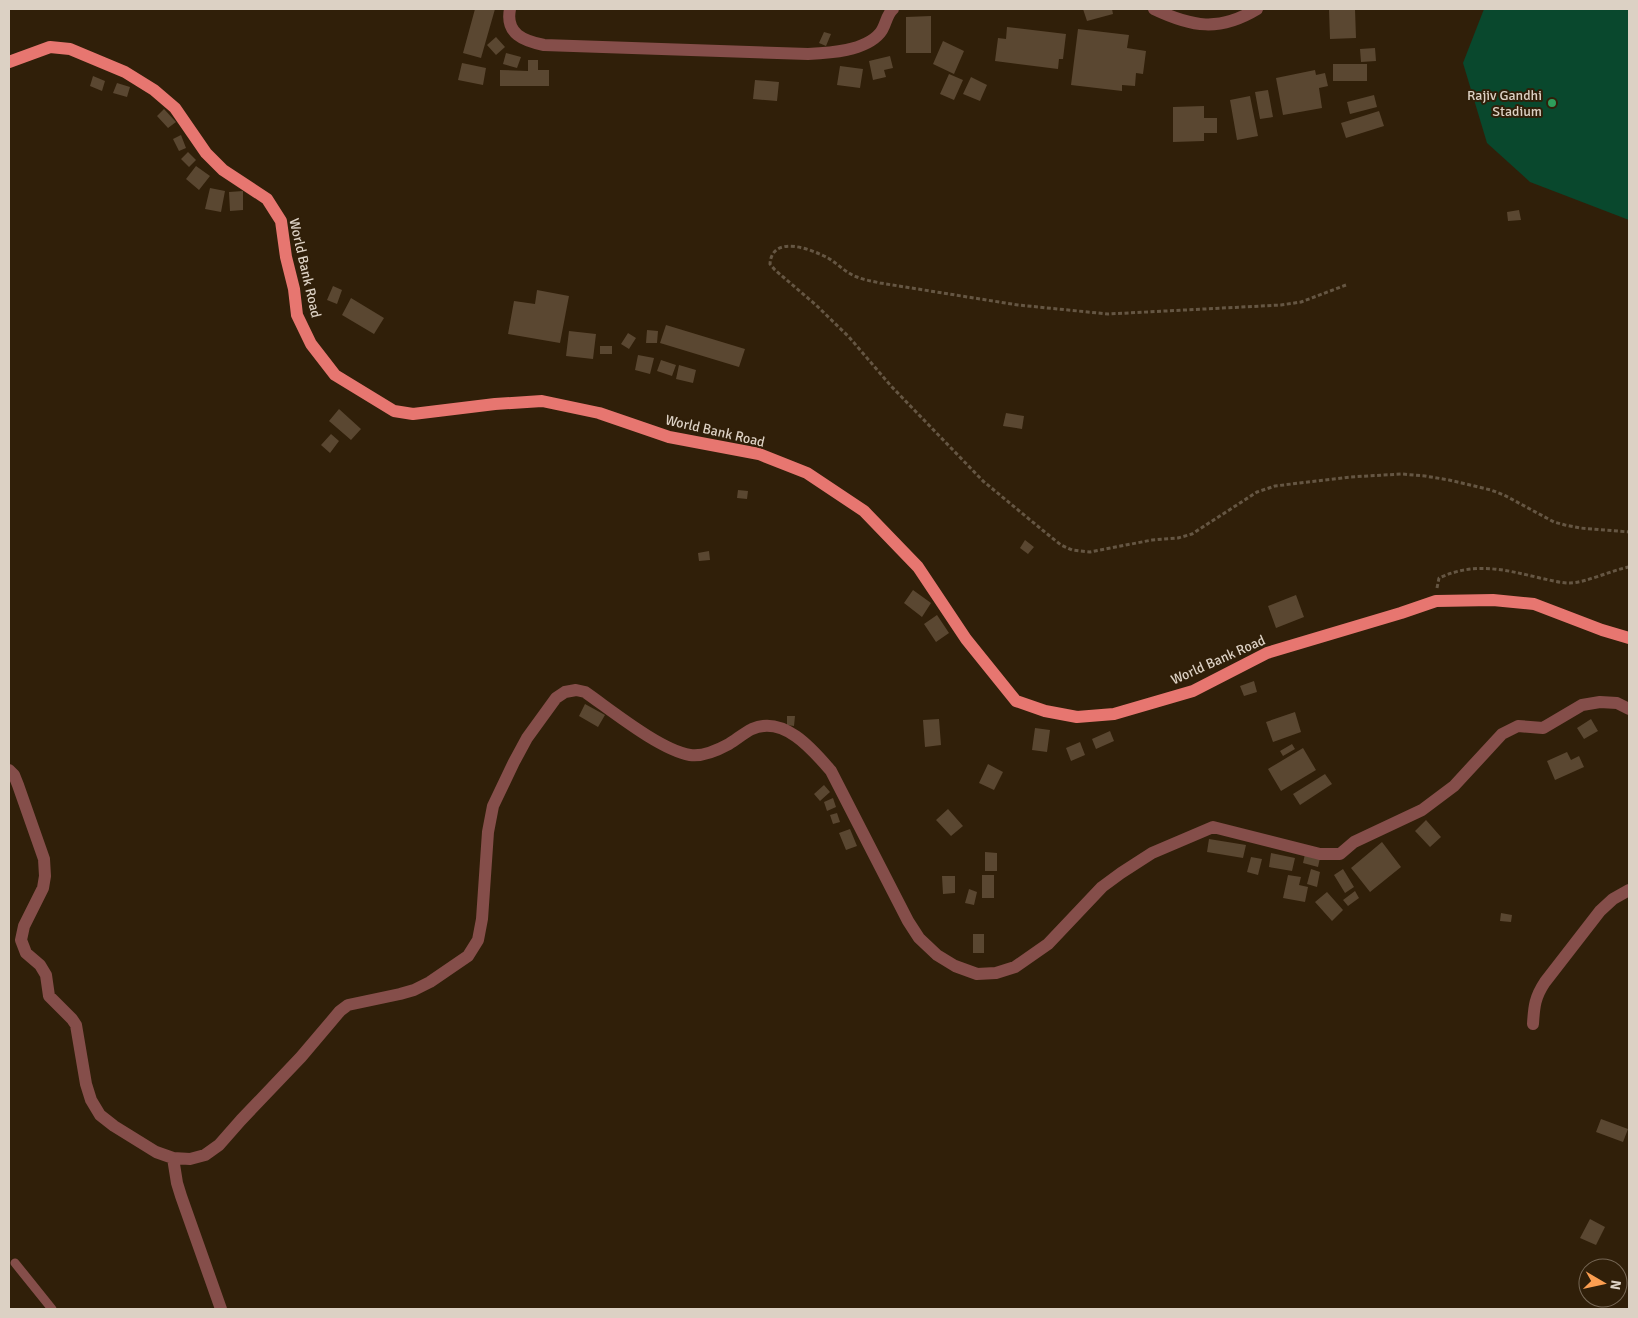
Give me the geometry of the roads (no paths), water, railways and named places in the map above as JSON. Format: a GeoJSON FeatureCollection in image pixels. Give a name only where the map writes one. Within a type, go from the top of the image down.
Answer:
{"type":"FeatureCollection","features":[{"type":"Feature","properties":{"kind":"main road","name":"World Bank Road"},"geometry":{"type":"LineString","coordinates":[[9,62],[50,47],[70,49],[125,72],[154,90],[175,108],[206,153],[223,170],[267,200],[281,221],[286,257],[294,288],[297,316],[311,344],[335,375],[394,411],[414,414],[495,404],[542,401],[599,413],[669,437],[759,454],[807,473],[864,511],[918,567],[966,639],[1016,701],[1045,711],[1077,717],[1114,714],[1193,691],[1267,653],[1401,614],[1436,601],[1493,600],[1534,604],[1602,630],[1629,638]]}},
{"type":"Feature","properties":{"kind":"street"},"geometry":{"type":"LineString","coordinates":[[510,9],[510,24],[518,36],[528,42],[544,45],[808,54],[828,53],[853,48],[875,38],[882,31],[893,9]]}},
{"type":"Feature","properties":{"kind":"street"},"geometry":{"type":"LineString","coordinates":[[1154,9],[1182,20],[1215,25],[1228,22],[1257,9]]}},
{"type":"Feature","properties":{"kind":"street"},"geometry":{"type":"LineString","coordinates":[[9,770],[18,784],[44,859],[45,876],[43,888],[24,926],[20,940],[26,953],[40,965],[46,975],[50,996],[76,1025],[86,1084],[91,1100],[100,1114],[114,1126],[156,1152],[173,1158],[190,1159],[205,1155],[219,1145],[240,1120],[301,1057],[340,1011],[348,1005],[414,990],[430,982],[468,956],[478,940],[482,919],[488,832],[493,806],[528,738],[556,698],[565,692],[576,690],[585,692],[639,730],[674,750],[690,755],[704,754],[720,749],[753,729],[767,726],[779,728],[794,735],[816,753],[831,771],[908,921],[919,938],[943,959],[955,966],[977,974],[996,973],[1015,968],[1048,944],[1102,887],[1152,853],[1214,827],[1320,854],[1340,854],[1354,842],[1422,810],[1454,786],[1502,734],[1518,726],[1543,728],[1582,705],[1600,702],[1617,703],[1629,710]]}},
{"type":"Feature","properties":{"kind":"street"},"geometry":{"type":"LineString","coordinates":[[1533,1024],[1534,1006],[1538,992],[1545,982],[1600,911],[1613,899],[1629,890]]}},
{"type":"Feature","properties":{"kind":"street"},"geometry":{"type":"LineString","coordinates":[[173,1158],[181,1196],[221,1309]]}},
{"type":"Feature","properties":{"kind":"lane"},"geometry":{"type":"LineString","coordinates":[[15,1263],[52,1309]]}},
{"type":"Feature","properties":{"kind":"place","name":"Rajiv Gandhi Stadium"},"geometry":{"type":"Point","coordinates":[1552,103]}}]}
